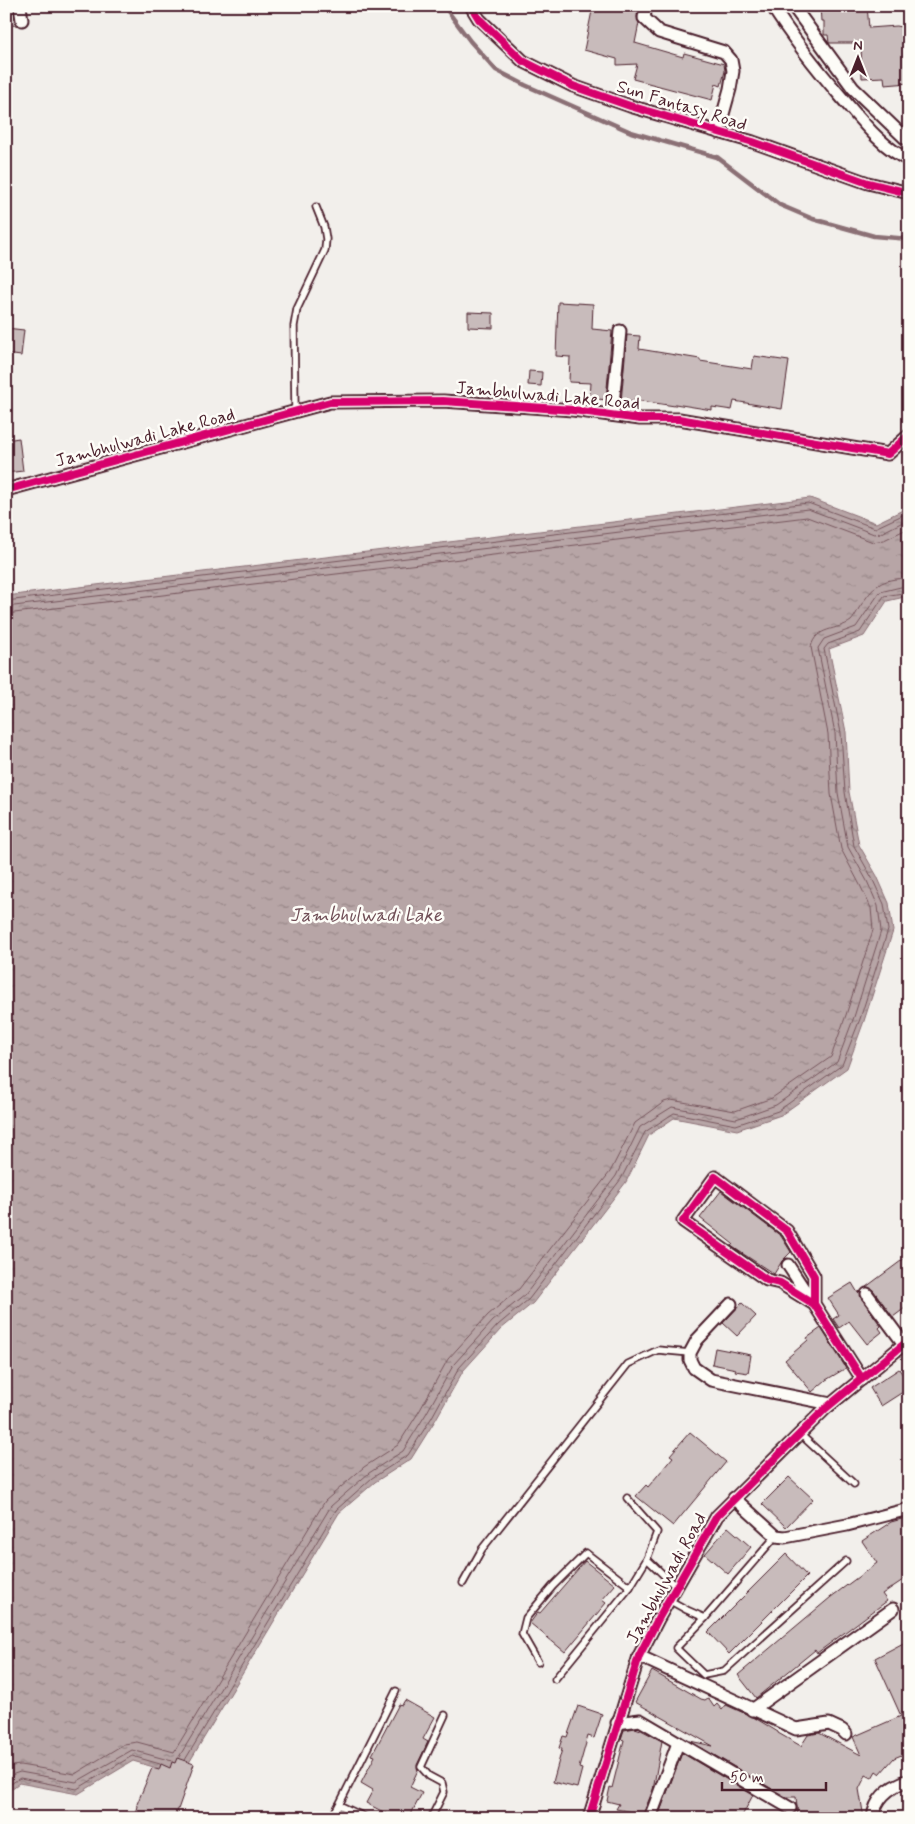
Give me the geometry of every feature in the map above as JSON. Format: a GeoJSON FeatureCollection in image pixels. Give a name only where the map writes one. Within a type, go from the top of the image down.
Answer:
{"type":"FeatureCollection","features":[{"type":"Feature","properties":{"kind":"street"},"geometry":{"type":"LineString","coordinates":[[20,6],[22,20]]}},
{"type":"Feature","properties":{"kind":"street","name":"Sun Fantasy Road"},"geometry":{"type":"LineString","coordinates":[[471,6],[479,19],[524,61],[573,86],[630,106],[753,142],[868,183],[909,192]]}},
{"type":"Feature","properties":{"kind":"street"},"geometry":{"type":"LineString","coordinates":[[646,6],[644,18],[659,32],[724,52],[731,60],[733,71],[730,89],[718,132]]}},
{"type":"Feature","properties":{"kind":"street"},"geometry":{"type":"LineString","coordinates":[[772,6],[801,48],[860,119],[890,149],[909,160]]}},
{"type":"Feature","properties":{"kind":"street"},"geometry":{"type":"LineString","coordinates":[[793,6],[854,88],[909,140]]}},
{"type":"Feature","properties":{"kind":"street"},"geometry":{"type":"LineString","coordinates":[[612,415],[620,331]]}},
{"type":"Feature","properties":{"kind":"street","name":"Jambhulwadi Lake Road"},"geometry":{"type":"LineString","coordinates":[[6,490],[330,402],[443,402],[573,410],[640,419],[679,419],[888,454],[909,435]]}},
{"type":"Feature","properties":{"kind":"street"},"geometry":{"type":"LineString","coordinates":[[715,1177],[787,1231],[814,1276],[814,1304],[780,1283],[768,1280],[682,1221],[715,1177]]}},
{"type":"Feature","properties":{"kind":"street"},"geometry":{"type":"LineString","coordinates":[[788,1265],[862,1379]]}},
{"type":"Feature","properties":{"kind":"street"},"geometry":{"type":"LineString","coordinates":[[867,1294],[907,1342]]}},
{"type":"Feature","properties":{"kind":"street"},"geometry":{"type":"LineString","coordinates":[[731,1304],[697,1340],[690,1353],[690,1360],[694,1368],[711,1380],[831,1404]]}},
{"type":"Feature","properties":{"kind":"street","name":"Jambhulwadi Road"},"geometry":{"type":"LineString","coordinates":[[589,1818],[639,1656],[717,1516],[831,1404],[907,1342]]}},
{"type":"Feature","properties":{"kind":"street"},"geometry":{"type":"LineString","coordinates":[[734,1498],[776,1536],[786,1537],[847,1525],[909,1509]]}},
{"type":"Feature","properties":{"kind":"street"},"geometry":{"type":"LineString","coordinates":[[752,1710],[893,1609]]}},
{"type":"Feature","properties":{"kind":"street"},"geometry":{"type":"LineString","coordinates":[[639,1656],[796,1729],[829,1724],[846,1734]]}},
{"type":"Feature","properties":{"kind":"street"},"geometry":{"type":"LineString","coordinates":[[617,1723],[640,1720],[790,1808]]}},
{"type":"Feature","properties":{"kind":"street"},"geometry":{"type":"LineString","coordinates":[[650,1818],[678,1743]]}},
{"type":"Feature","properties":{"kind":"street"},"geometry":{"type":"LineString","coordinates":[[873,1818],[880,1798],[893,1785],[909,1780]]}},
{"type":"Feature","properties":{"kind":"lane"},"geometry":{"type":"LineString","coordinates":[[294,411],[295,318],[300,300],[325,250],[326,238],[324,227],[316,207]]}},
{"type":"Feature","properties":{"kind":"lane"},"geometry":{"type":"LineString","coordinates":[[463,1583],[482,1550],[628,1364],[658,1350],[690,1353]]}},
{"type":"Feature","properties":{"kind":"lane"},"geometry":{"type":"LineString","coordinates":[[800,1434],[854,1484]]}},
{"type":"Feature","properties":{"kind":"lane"},"geometry":{"type":"LineString","coordinates":[[554,1680],[630,1587],[647,1559],[657,1532],[627,1498]]}},
{"type":"Feature","properties":{"kind":"lane"},"geometry":{"type":"LineString","coordinates":[[776,1536],[705,1618],[676,1648],[704,1675],[724,1671],[846,1561]]}},
{"type":"Feature","properties":{"kind":"lane"},"geometry":{"type":"LineString","coordinates":[[538,1662],[522,1634],[526,1618],[553,1586],[586,1553],[630,1587]]}},
{"type":"Feature","properties":{"kind":"lane"},"geometry":{"type":"LineString","coordinates":[[647,1559],[676,1587]]}},
{"type":"Feature","properties":{"kind":"lane"},"geometry":{"type":"LineString","coordinates":[[669,1600],[705,1618]]}},
{"type":"Feature","properties":{"kind":"lane"},"geometry":{"type":"LineString","coordinates":[[331,1818],[396,1691]]}},
{"type":"Feature","properties":{"kind":"lane"},"geometry":{"type":"LineString","coordinates":[[431,1818],[444,1792],[442,1783],[429,1776],[421,1767],[445,1715]]}},
{"type":"Feature","properties":{"kind":"lane"},"geometry":{"type":"LineString","coordinates":[[339,1805],[367,1818]]}},
{"type":"Feature","properties":{"kind":"water","name":"Jambhulwadi Lake"},"geometry":{"type":"Polygon","coordinates":[[[810,498],[876,523],[909,507],[909,596],[887,601],[864,636],[829,649],[846,732],[849,792],[859,845],[877,876],[889,903],[893,931],[847,1068],[781,1115],[737,1130],[674,1118],[649,1135],[626,1182],[533,1303],[501,1329],[463,1371],[411,1459],[375,1482],[339,1513],[184,1771],[174,1773],[133,1761],[78,1794],[19,1783],[6,1793],[6,596],[810,498]]]}},
{"type":"Feature","properties":{"kind":"building"},"geometry":{"type":"Polygon","coordinates":[[[6,6],[13,6],[16,25],[6,26],[6,6]]]}},
{"type":"Feature","properties":{"kind":"building"},"geometry":{"type":"Polygon","coordinates":[[[593,6],[638,6],[637,17],[639,23],[635,43],[683,57],[684,53],[724,64],[725,71],[721,86],[716,84],[712,100],[633,79],[637,64],[617,65],[617,59],[584,50],[593,6]]]}},
{"type":"Feature","properties":{"kind":"building"},"geometry":{"type":"Polygon","coordinates":[[[820,6],[867,6],[869,28],[897,26],[909,29],[909,83],[885,85],[884,77],[862,78],[861,43],[829,43],[828,35],[824,35],[824,21],[821,21],[820,6]]]}},
{"type":"Feature","properties":{"kind":"building"},"geometry":{"type":"Polygon","coordinates":[[[558,302],[593,304],[592,329],[612,331],[606,400],[590,398],[591,383],[569,382],[570,357],[556,356],[558,302]]]}},
{"type":"Feature","properties":{"kind":"building"},"geometry":{"type":"Polygon","coordinates":[[[468,312],[493,313],[493,328],[468,327],[468,312]]]}},
{"type":"Feature","properties":{"kind":"building"},"geometry":{"type":"Polygon","coordinates":[[[6,328],[24,330],[21,356],[6,354],[6,328]]]}},
{"type":"Feature","properties":{"kind":"building"},"geometry":{"type":"Polygon","coordinates":[[[627,335],[640,336],[639,349],[700,359],[700,361],[752,369],[754,356],[789,361],[782,409],[734,401],[732,410],[712,407],[712,410],[634,400],[633,402],[621,402],[627,335]]]}},
{"type":"Feature","properties":{"kind":"building"},"geometry":{"type":"Polygon","coordinates":[[[529,371],[542,372],[541,386],[528,385],[529,371]]]}},
{"type":"Feature","properties":{"kind":"building"},"geometry":{"type":"Polygon","coordinates":[[[19,438],[23,471],[6,473],[6,440],[19,438]]]}},
{"type":"Feature","properties":{"kind":"building"},"geometry":{"type":"Polygon","coordinates":[[[721,1191],[781,1236],[791,1252],[782,1261],[774,1274],[731,1246],[733,1244],[700,1218],[721,1191]]]}},
{"type":"Feature","properties":{"kind":"building"},"geometry":{"type":"Polygon","coordinates":[[[909,1255],[909,1305],[893,1317],[873,1290],[866,1287],[909,1255]]]}},
{"type":"Feature","properties":{"kind":"building"},"geometry":{"type":"Polygon","coordinates":[[[852,1283],[858,1293],[860,1291],[861,1298],[881,1326],[879,1328],[882,1332],[867,1344],[849,1321],[839,1328],[833,1319],[839,1315],[828,1298],[852,1283]]]}},
{"type":"Feature","properties":{"kind":"building"},"geometry":{"type":"Polygon","coordinates":[[[742,1303],[756,1316],[737,1336],[723,1323],[742,1303]]]}},
{"type":"Feature","properties":{"kind":"building"},"geometry":{"type":"Polygon","coordinates":[[[821,1328],[846,1368],[826,1380],[812,1392],[785,1360],[808,1340],[807,1338],[821,1328]]]}},
{"type":"Feature","properties":{"kind":"building"},"geometry":{"type":"Polygon","coordinates":[[[715,1348],[751,1355],[748,1373],[712,1364],[715,1348]]]}},
{"type":"Feature","properties":{"kind":"building"},"geometry":{"type":"Polygon","coordinates":[[[899,1369],[909,1384],[909,1388],[881,1406],[870,1388],[899,1369]]]}},
{"type":"Feature","properties":{"kind":"building"},"geometry":{"type":"Polygon","coordinates":[[[690,1432],[726,1462],[673,1526],[636,1496],[646,1485],[648,1487],[673,1457],[670,1455],[690,1432]]]}},
{"type":"Feature","properties":{"kind":"building"},"geometry":{"type":"Polygon","coordinates":[[[789,1477],[813,1499],[786,1527],[762,1504],[789,1477]]]}},
{"type":"Feature","properties":{"kind":"building"},"geometry":{"type":"Polygon","coordinates":[[[909,1517],[909,1576],[882,1594],[887,1601],[817,1653],[815,1650],[756,1698],[738,1675],[831,1597],[877,1563],[862,1541],[891,1522],[909,1517]]]}},
{"type":"Feature","properties":{"kind":"building"},"geometry":{"type":"Polygon","coordinates":[[[728,1527],[751,1547],[728,1574],[705,1554],[728,1527]]]}},
{"type":"Feature","properties":{"kind":"building"},"geometry":{"type":"Polygon","coordinates":[[[786,1554],[807,1576],[729,1654],[708,1632],[786,1554]]]}},
{"type":"Feature","properties":{"kind":"building"},"geometry":{"type":"Polygon","coordinates":[[[585,1561],[615,1585],[602,1600],[606,1603],[565,1652],[530,1623],[585,1561]]]}},
{"type":"Feature","properties":{"kind":"building"},"geometry":{"type":"Polygon","coordinates":[[[909,1640],[909,1752],[894,1758],[880,1774],[876,1771],[872,1778],[866,1775],[859,1789],[864,1818],[798,1818],[796,1797],[786,1797],[690,1741],[713,1746],[635,1702],[652,1671],[701,1699],[705,1700],[708,1698],[714,1707],[717,1704],[722,1710],[726,1705],[755,1718],[801,1746],[808,1735],[819,1733],[861,1755],[853,1737],[901,1716],[875,1658],[909,1640]]]}},
{"type":"Feature","properties":{"kind":"building"},"geometry":{"type":"Polygon","coordinates":[[[405,1700],[435,1717],[423,1739],[428,1742],[417,1765],[418,1770],[410,1787],[422,1793],[409,1818],[395,1818],[366,1803],[373,1790],[361,1783],[375,1756],[372,1755],[399,1704],[402,1705],[405,1700]]]}},
{"type":"Feature","properties":{"kind":"building"},"geometry":{"type":"Polygon","coordinates":[[[578,1706],[602,1714],[594,1738],[588,1736],[579,1768],[582,1769],[577,1788],[553,1782],[562,1749],[559,1748],[563,1736],[567,1737],[578,1706]]]}},
{"type":"Feature","properties":{"kind":"building"},"geometry":{"type":"Polygon","coordinates":[[[635,1728],[662,1741],[653,1790],[643,1814],[616,1809],[619,1804],[607,1801],[624,1740],[621,1739],[624,1730],[635,1728]]]}},
{"type":"Feature","properties":{"kind":"building"},"geometry":{"type":"Polygon","coordinates":[[[682,1753],[753,1795],[741,1818],[658,1817],[682,1753]]]}},
{"type":"Feature","properties":{"kind":"building"},"geometry":{"type":"Polygon","coordinates":[[[177,1758],[194,1764],[175,1818],[135,1818],[137,1804],[152,1768],[159,1770],[161,1764],[170,1768],[172,1762],[175,1763],[177,1758]]]}},
{"type":"Feature","properties":{"kind":"waterway"},"geometry":{"type":"LineString","coordinates":[[444,6],[470,41],[496,70],[525,85],[631,132],[717,157],[780,205],[813,219],[874,236],[909,239]]}},
{"type":"Feature","properties":{"kind":"cycle path"},"geometry":{"type":"LineString","coordinates":[[471,6],[479,19],[523,61],[573,86],[630,106],[753,142],[868,183],[909,193]]}},
{"type":"Feature","properties":{"kind":"cycle path"},"geometry":{"type":"LineString","coordinates":[[6,490],[330,402],[443,401],[573,410],[640,419],[679,419],[888,454],[909,435]]}},
{"type":"Feature","properties":{"kind":"cycle path"},"geometry":{"type":"LineString","coordinates":[[814,1304],[780,1283],[767,1280],[683,1221],[715,1177],[787,1231],[814,1276],[814,1304],[862,1379]]}},
{"type":"Feature","properties":{"kind":"cycle path"},"geometry":{"type":"LineString","coordinates":[[589,1818],[639,1656],[717,1516],[825,1409],[909,1340]]}}]}
